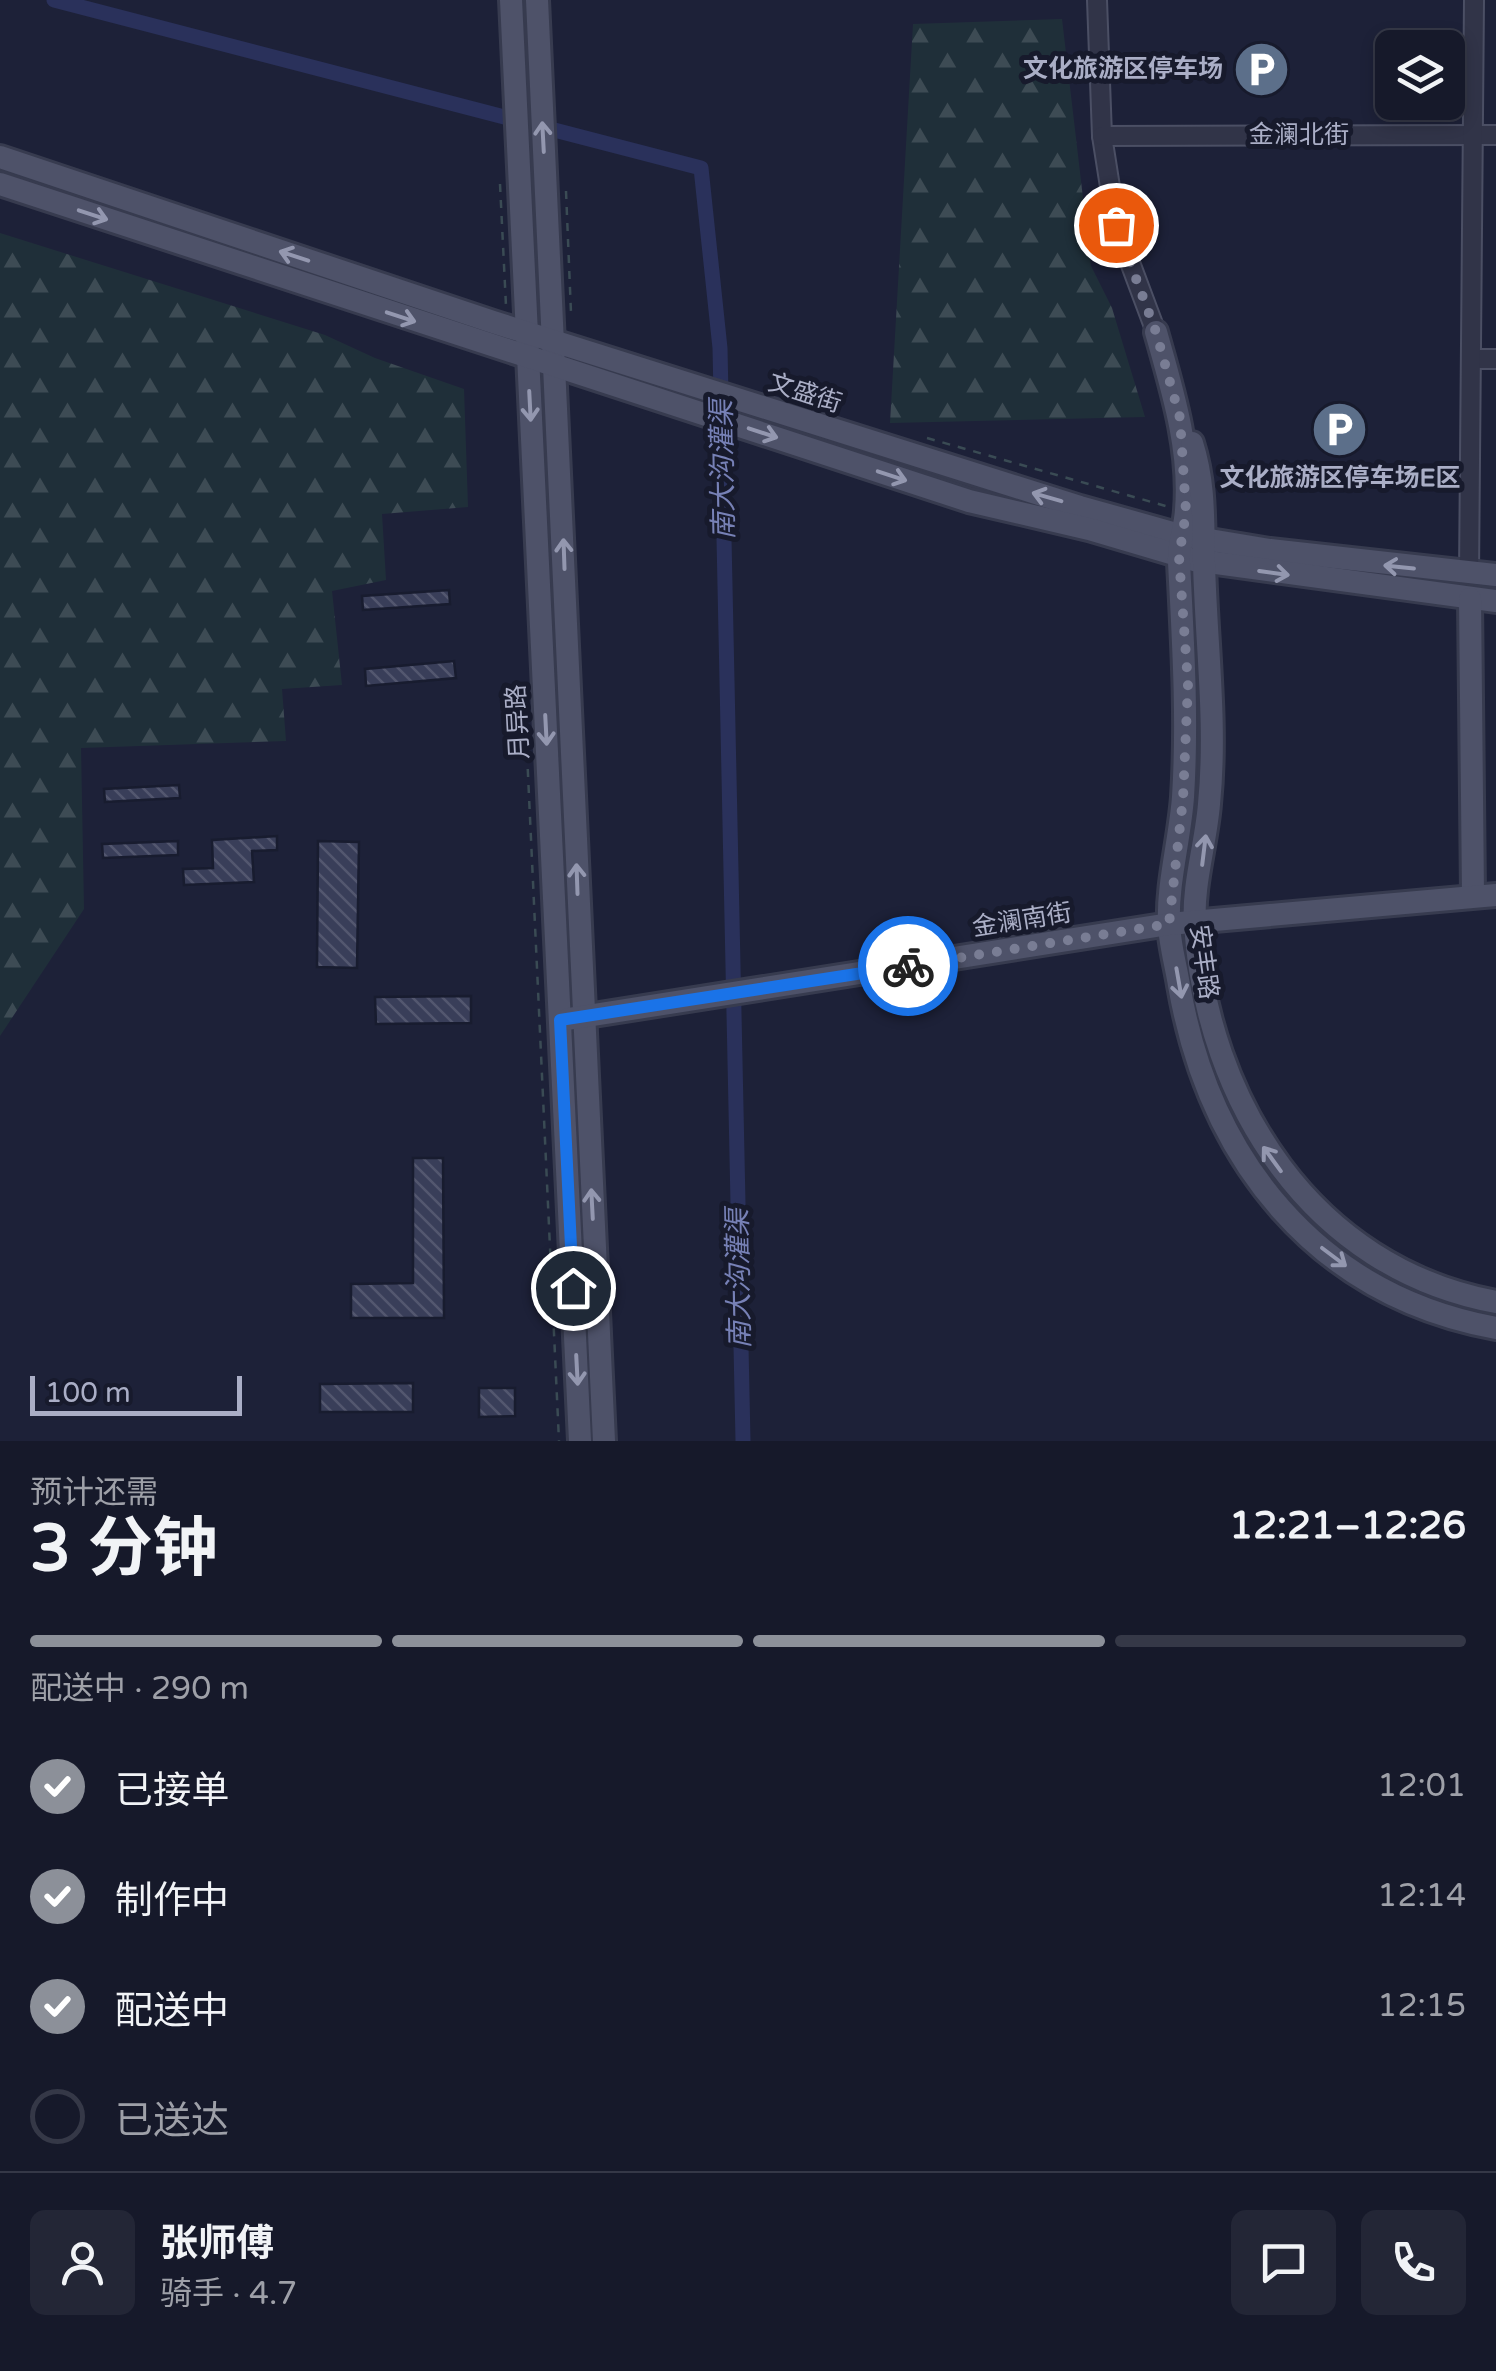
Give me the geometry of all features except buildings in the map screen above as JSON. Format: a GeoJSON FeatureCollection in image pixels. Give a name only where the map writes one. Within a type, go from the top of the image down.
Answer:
{"type":"FeatureCollection","features":[{"type":"Feature","properties":{"kind":"main road","name":"月异路"},"geometry":{"type":"LineString","coordinates":[[511,0],[514,60],[510,201],[516,329],[528,357],[571,1019],[604,1441]]}},
{"type":"Feature","properties":{"kind":"main road","name":"月异路"},"geometry":{"type":"LineString","coordinates":[[537,0],[554,352],[580,1441]]}},
{"type":"Feature","properties":{"kind":"main road","name":"文盛街"},"geometry":{"type":"LineString","coordinates":[[0,158],[516,329],[554,352],[659,387],[800,445],[969,501],[1090,528],[1182,535]]}},
{"type":"Feature","properties":{"kind":"main road","name":"文盛街"},"geometry":{"type":"LineString","coordinates":[[0,184],[528,357],[554,352]]}},
{"type":"Feature","properties":{"kind":"main road","name":"安丰路"},"geometry":{"type":"LineString","coordinates":[[1156,332],[1180,418],[1188,684],[1183,799],[1169,924],[1186,1028],[1201,1079],[1236,1151],[1267,1194],[1318,1245],[1376,1286],[1429,1310],[1496,1328]]}},
{"type":"Feature","properties":{"kind":"main road","name":"安丰路"},"geometry":{"type":"LineString","coordinates":[[1156,332],[1197,459],[1206,510],[1210,802],[1194,922],[1212,1023],[1225,1070],[1245,1116],[1279,1168],[1324,1217],[1366,1249],[1425,1281],[1496,1302]]}},
{"type":"Feature","properties":{"kind":"main road","name":"文盛街"},"geometry":{"type":"LineString","coordinates":[[659,387],[800,420],[980,478],[1182,535],[1204,551],[1496,601]]}},
{"type":"Feature","properties":{"kind":"main road","name":"文盛街"},"geometry":{"type":"LineString","coordinates":[[1204,551],[1496,576]]}},
{"type":"Feature","properties":{"kind":"main road"},"geometry":{"type":"LineString","coordinates":[[1470,599],[1484,895]]}},
{"type":"Feature","properties":{"kind":"main road","name":"金澜南街"},"geometry":{"type":"LineString","coordinates":[[571,1019],[1169,924],[1484,895]]}},
{"type":"Feature","properties":{"kind":"street","name":"安丰路"},"geometry":{"type":"LineString","coordinates":[[1097,0],[1102,136],[1116,225],[1156,332]]}},
{"type":"Feature","properties":{"kind":"street"},"geometry":{"type":"LineString","coordinates":[[1469,574],[1474,0]]}},
{"type":"Feature","properties":{"kind":"street","name":"金澜北街"},"geometry":{"type":"LineString","coordinates":[[1102,136],[1496,135]]}},
{"type":"Feature","properties":{"kind":"street"},"geometry":{"type":"LineString","coordinates":[[1470,359],[1496,359]]}},
{"type":"Feature","properties":{"kind":"path"},"geometry":{"type":"LineString","coordinates":[[510,201],[516,329]]}},
{"type":"Feature","properties":{"kind":"path"},"geometry":{"type":"LineString","coordinates":[[925,438],[1182,535]]}},
{"type":"Feature","properties":{"kind":"path","name":"月异路"},"geometry":{"type":"LineString","coordinates":[[527,751],[559,1441]]}},
{"type":"Feature","properties":{"kind":"green space"},"geometry":{"type":"Polygon","coordinates":[[[1062,19],[1091,266],[1112,308],[1145,417],[890,423],[913,24],[1062,19]]]}},
{"type":"Feature","properties":{"kind":"green space"},"geometry":{"type":"Polygon","coordinates":[[[0,233],[325,335],[375,358],[464,389],[468,507],[382,514],[386,580],[332,591],[342,685],[282,689],[286,741],[81,748],[84,909],[0,1036],[0,233]]]}},
{"type":"Feature","properties":{"kind":"waterway","name":"南大沟灌渠"},"geometry":{"type":"LineString","coordinates":[[54,0],[701,168],[720,348],[743,1441]]}},
{"type":"Feature","properties":{"kind":"way so far"},"geometry":{"type":"LineString","coordinates":[[908,966],[1169,924],[1183,799],[1188,684],[1179,557],[1186,512],[1180,418],[1156,332],[1116,225]]}},
{"type":"Feature","properties":{"kind":"place","name":"文化旅游区停车场"},"geometry":{"type":"Point","coordinates":[1262,69]}},
{"type":"Feature","properties":{"kind":"place","name":"文化旅游区停车场E区"},"geometry":{"type":"Point","coordinates":[1340,429]}},
{"type":"Feature","properties":{"kind":"route"},"geometry":{"type":"LineString","coordinates":[[573,1288],[560,1020],[908,966]]}}]}
